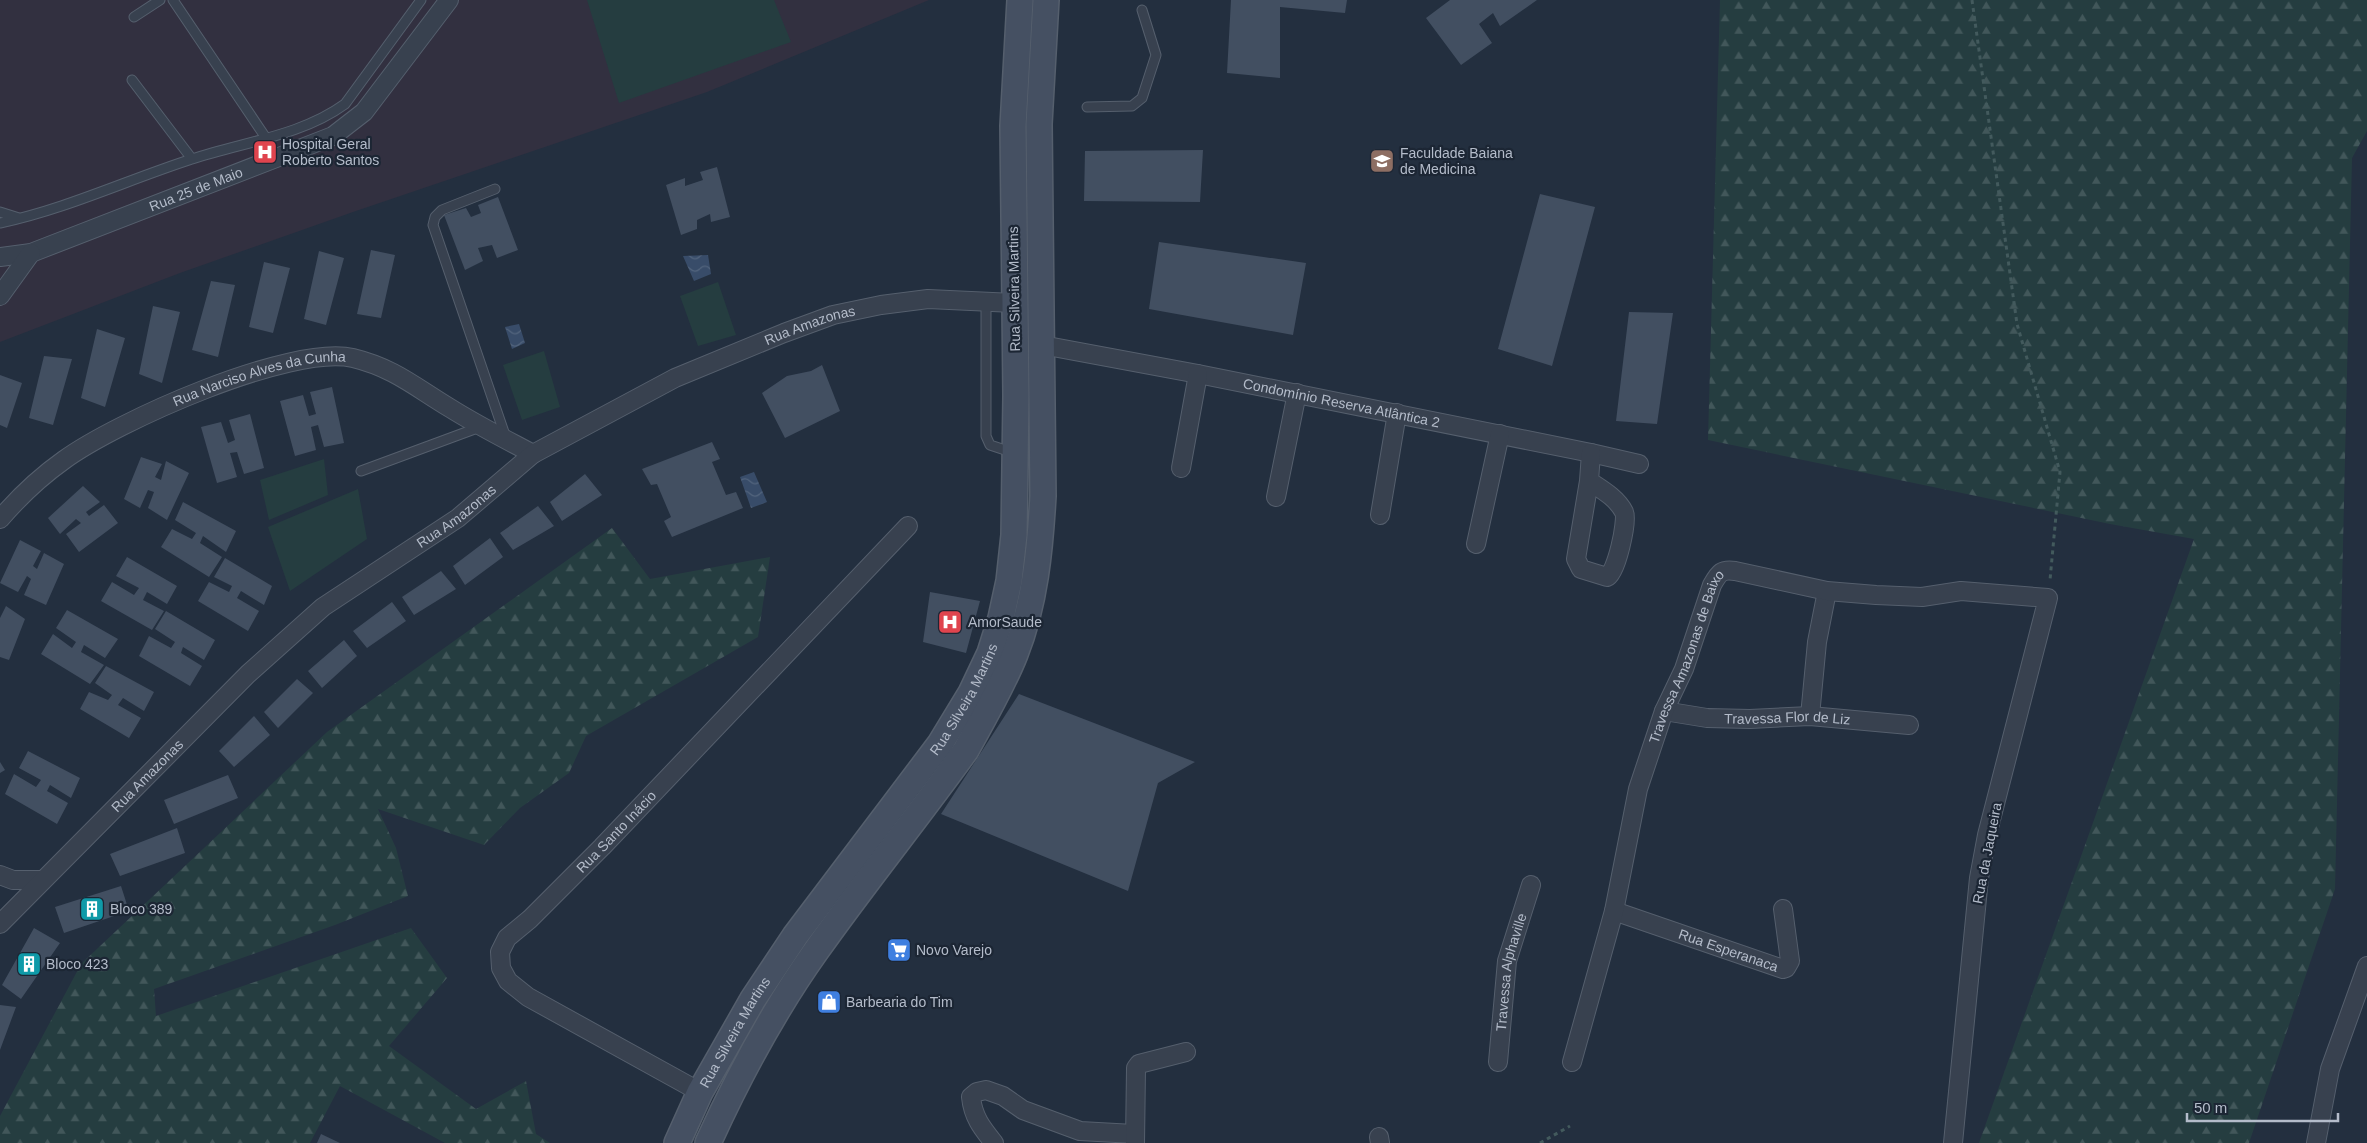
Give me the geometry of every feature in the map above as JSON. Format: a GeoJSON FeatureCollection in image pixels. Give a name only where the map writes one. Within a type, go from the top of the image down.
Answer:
{"type":"FeatureCollection","features":[{"type":"Feature","properties":{"kind":"main road","name":"Rua Silveira Martins"},"geometry":{"type":"LineString","coordinates":[[677,1143],[700,1092],[753,999],[795,936],[940,744],[971,692],[990,653],[1001,618],[1009,581],[1014,538],[1012,126],[1020,0]]}},
{"type":"Feature","properties":{"kind":"main road","name":"Rua Silveira Martins"},"geometry":{"type":"LineString","coordinates":[[711,1141],[774,1014],[816,952],[966,750],[1015,655],[1027,616],[1040,547],[1043,496],[1039,124],[1049,3]]}},
{"type":"Feature","properties":{"kind":"street","name":"Rua 25 de Maio"},"geometry":{"type":"LineString","coordinates":[[0,257],[32,253],[333,136],[364,112],[449,0]]}},
{"type":"Feature","properties":{"kind":"street"},"geometry":{"type":"LineString","coordinates":[[0,296],[32,253]]}},
{"type":"Feature","properties":{"kind":"street","name":"Rua Amazonas"},"geometry":{"type":"LineString","coordinates":[[0,924],[248,674],[286,639],[323,607],[458,518],[532,454],[675,378],[776,336],[833,316],[881,305],[928,299],[1014,303]]}},
{"type":"Feature","properties":{"kind":"street","name":"Condomínio Reserva Atlântica 2"},"geometry":{"type":"LineString","coordinates":[[1042,345],[1297,393],[1639,464]]}},
{"type":"Feature","properties":{"kind":"street","name":"Rua Narciso Alves da Cunha"},"geometry":{"type":"LineString","coordinates":[[0,519],[24,492],[64,459],[111,431],[224,382],[291,362],[320,357],[350,358],[375,364],[401,375],[448,407],[532,454]]}},
{"type":"Feature","properties":{"kind":"street"},"geometry":{"type":"LineString","coordinates":[[1181,468],[1198,374]]}},
{"type":"Feature","properties":{"kind":"street"},"geometry":{"type":"LineString","coordinates":[[1276,497],[1297,393]]}},
{"type":"Feature","properties":{"kind":"street"},"geometry":{"type":"LineString","coordinates":[[1380,515],[1397,414]]}},
{"type":"Feature","properties":{"kind":"street"},"geometry":{"type":"LineString","coordinates":[[1476,544],[1500,434]]}},
{"type":"Feature","properties":{"kind":"street"},"geometry":{"type":"LineString","coordinates":[[1589,481],[1620,505],[1626,516],[1614,571],[1607,577],[1581,569],[1577,566],[1576,559],[1589,481],[1591,453]]}},
{"type":"Feature","properties":{"kind":"street","name":"Rua Santo Inácio"},"geometry":{"type":"LineString","coordinates":[[700,1092],[528,997],[508,981],[501,968],[500,952],[507,938],[530,919],[602,847],[908,526]]}},
{"type":"Feature","properties":{"kind":"street","name":"Travessa Amazonas de Baixo"},"geometry":{"type":"LineString","coordinates":[[1572,1062],[1614,911],[1638,789],[1664,711],[1684,669],[1712,585],[1719,573],[1724,570],[1735,571],[1827,590],[1922,597],[1961,591],[2048,598]]}},
{"type":"Feature","properties":{"kind":"street"},"geometry":{"type":"LineString","coordinates":[[1810,716],[1817,642],[1827,590]]}},
{"type":"Feature","properties":{"kind":"street","name":"Rua da Jaqueira"},"geometry":{"type":"LineString","coordinates":[[1953,1143],[1979,878],[1987,835],[2048,598]]}},
{"type":"Feature","properties":{"kind":"street","name":"Travessa Flor de Liz"},"geometry":{"type":"LineString","coordinates":[[1664,711],[1707,718],[1810,716],[1909,725]]}},
{"type":"Feature","properties":{"kind":"street"},"geometry":{"type":"LineString","coordinates":[[0,875],[14,880],[43,880]]}},
{"type":"Feature","properties":{"kind":"street","name":"Travessa Alphaville"},"geometry":{"type":"LineString","coordinates":[[1498,1062],[1507,961],[1531,885]]}},
{"type":"Feature","properties":{"kind":"street","name":"Rua Esperanaca"},"geometry":{"type":"LineString","coordinates":[[1614,911],[1783,969],[1786,968],[1790,961],[1783,908]]}},
{"type":"Feature","properties":{"kind":"street"},"geometry":{"type":"LineString","coordinates":[[2316,1143],[2330,1069],[2367,966]]}},
{"type":"Feature","properties":{"kind":"street"},"geometry":{"type":"LineString","coordinates":[[994,1143],[980,1127],[972,1111],[971,1097],[977,1092],[986,1090],[1003,1096],[1023,1110],[1080,1131],[1135,1138],[1136,1068],[1139,1064],[1186,1052]]}},
{"type":"Feature","properties":{"kind":"lane"},"geometry":{"type":"LineString","coordinates":[[134,17],[160,0]]}},
{"type":"Feature","properties":{"kind":"lane"},"geometry":{"type":"LineString","coordinates":[[173,0],[266,138]]}},
{"type":"Feature","properties":{"kind":"lane"},"geometry":{"type":"LineString","coordinates":[[0,223],[62,207],[192,159],[320,120],[345,104],[421,0]]}},
{"type":"Feature","properties":{"kind":"lane"},"geometry":{"type":"LineString","coordinates":[[1087,107],[1132,106],[1142,98],[1156,55],[1142,10]]}},
{"type":"Feature","properties":{"kind":"lane"},"geometry":{"type":"LineString","coordinates":[[132,80],[192,159]]}},
{"type":"Feature","properties":{"kind":"lane"},"geometry":{"type":"LineString","coordinates":[[495,189],[442,210],[432,225],[506,440]]}},
{"type":"Feature","properties":{"kind":"lane"},"geometry":{"type":"LineString","coordinates":[[0,212],[22,218]]}},
{"type":"Feature","properties":{"kind":"lane"},"geometry":{"type":"LineString","coordinates":[[986,301],[986,436],[990,445],[1015,453]]}},
{"type":"Feature","properties":{"kind":"lane"},"geometry":{"type":"LineString","coordinates":[[361,471],[482,426]]}},
{"type":"Feature","properties":{"kind":"path"},"geometry":{"type":"LineString","coordinates":[[1972,0],[2017,324],[2060,472],[2048,598]]}},
{"type":"Feature","properties":{"kind":"path"},"geometry":{"type":"LineString","coordinates":[[1540,1143],[1570,1126]]}},
{"type":"Feature","properties":{"kind":"shaded area","name":"Hospital Geral Roberto Santos"},"geometry":{"type":"Polygon","coordinates":[[[0,0],[929,0],[707,92],[180,273],[0,342],[0,0]]]}},
{"type":"Feature","properties":{"kind":"green space"},"geometry":{"type":"Polygon","coordinates":[[[587,0],[774,0],[791,42],[619,103],[587,0]]]}},
{"type":"Feature","properties":{"kind":"green space"},"geometry":{"type":"Polygon","coordinates":[[[1720,0],[2367,0],[2367,131],[2352,158],[2335,889],[2249,1143],[1979,1143],[2194,539],[2110,524],[1708,440],[1720,0]]]}},
{"type":"Feature","properties":{"kind":"green space"},"geometry":{"type":"Polygon","coordinates":[[[718,282],[736,335],[698,346],[680,296],[718,282]]]}},
{"type":"Feature","properties":{"kind":"green space"},"geometry":{"type":"Polygon","coordinates":[[[544,351],[560,407],[522,420],[503,365],[544,351]]]}},
{"type":"Feature","properties":{"kind":"green space"},"geometry":{"type":"Polygon","coordinates":[[[324,459],[328,495],[269,520],[260,480],[324,459]]]}},
{"type":"Feature","properties":{"kind":"green space"},"geometry":{"type":"Polygon","coordinates":[[[358,489],[367,539],[290,591],[268,527],[358,489]]]}},
{"type":"Feature","properties":{"kind":"green space"},"geometry":{"type":"Polygon","coordinates":[[[612,528],[650,579],[770,557],[758,637],[586,736],[569,773],[520,808],[484,845],[378,809],[396,848],[408,896],[335,925],[154,989],[156,1016],[411,928],[447,978],[389,1046],[476,1109],[526,1081],[536,1134],[550,1143],[445,1143],[340,1086],[310,1143],[0,1143],[0,1116],[81,964],[327,732],[612,528]]]}},
{"type":"Feature","properties":{"kind":"water"},"geometry":{"type":"Polygon","coordinates":[[[708,255],[711,274],[694,281],[683,256],[708,255]]]}},
{"type":"Feature","properties":{"kind":"water"},"geometry":{"type":"Polygon","coordinates":[[[519,324],[525,343],[512,349],[505,327],[519,324]]]}},
{"type":"Feature","properties":{"kind":"water"},"geometry":{"type":"Polygon","coordinates":[[[754,472],[767,502],[751,508],[740,477],[754,472]]]}},
{"type":"Feature","properties":{"kind":"building"},"geometry":{"type":"Polygon","coordinates":[[[1231,0],[1347,0],[1345,13],[1280,7],[1280,78],[1227,73],[1231,0]]]}},
{"type":"Feature","properties":{"kind":"building"},"geometry":{"type":"Polygon","coordinates":[[[1450,0],[1537,0],[1500,26],[1493,13],[1479,24],[1492,43],[1461,65],[1426,18],[1450,0]]]}},
{"type":"Feature","properties":{"kind":"building"},"geometry":{"type":"Polygon","coordinates":[[[1203,150],[1200,202],[1084,201],[1085,151],[1203,150]]]}},
{"type":"Feature","properties":{"kind":"building"},"geometry":{"type":"Polygon","coordinates":[[[717,167],[730,217],[711,222],[710,214],[697,220],[697,229],[681,235],[666,185],[685,178],[685,186],[703,180],[700,172],[717,167]]]}},
{"type":"Feature","properties":{"kind":"building"},"geometry":{"type":"Polygon","coordinates":[[[1540,194],[1595,207],[1552,366],[1498,349],[1540,194]]]}},
{"type":"Feature","properties":{"kind":"building"},"geometry":{"type":"Polygon","coordinates":[[[498,197],[518,250],[497,258],[492,245],[478,248],[483,261],[465,270],[444,215],[466,208],[471,217],[481,213],[478,205],[498,197]]]}},
{"type":"Feature","properties":{"kind":"building"},"geometry":{"type":"Polygon","coordinates":[[[1159,242],[1306,263],[1293,335],[1149,309],[1159,242]]]}},
{"type":"Feature","properties":{"kind":"building"},"geometry":{"type":"Polygon","coordinates":[[[371,250],[395,255],[381,318],[357,314],[371,250]]]}},
{"type":"Feature","properties":{"kind":"building"},"geometry":{"type":"Polygon","coordinates":[[[319,251],[344,258],[326,325],[304,319],[319,251]]]}},
{"type":"Feature","properties":{"kind":"building"},"geometry":{"type":"Polygon","coordinates":[[[264,262],[290,268],[273,333],[249,327],[264,262]]]}},
{"type":"Feature","properties":{"kind":"building"},"geometry":{"type":"Polygon","coordinates":[[[211,281],[235,285],[218,357],[192,350],[211,281]]]}},
{"type":"Feature","properties":{"kind":"building"},"geometry":{"type":"Polygon","coordinates":[[[153,306],[180,312],[162,383],[139,374],[153,306]]]}},
{"type":"Feature","properties":{"kind":"building"},"geometry":{"type":"Polygon","coordinates":[[[1629,312],[1673,313],[1657,424],[1616,421],[1629,312]]]}},
{"type":"Feature","properties":{"kind":"building"},"geometry":{"type":"Polygon","coordinates":[[[97,329],[125,338],[105,407],[81,398],[97,329]]]}},
{"type":"Feature","properties":{"kind":"building"},"geometry":{"type":"Polygon","coordinates":[[[44,356],[72,359],[53,425],[29,418],[44,356]]]}},
{"type":"Feature","properties":{"kind":"building"},"geometry":{"type":"Polygon","coordinates":[[[822,365],[840,411],[785,438],[762,393],[787,376],[811,371],[822,365]]]}},
{"type":"Feature","properties":{"kind":"building"},"geometry":{"type":"Polygon","coordinates":[[[0,375],[22,383],[7,428],[0,425],[0,375]]]}},
{"type":"Feature","properties":{"kind":"building"},"geometry":{"type":"Polygon","coordinates":[[[332,387],[344,443],[324,447],[318,425],[311,427],[316,450],[295,456],[280,401],[303,395],[309,416],[316,414],[310,392],[332,387]]]}},
{"type":"Feature","properties":{"kind":"building"},"geometry":{"type":"Polygon","coordinates":[[[250,414],[264,468],[244,474],[237,452],[230,453],[237,477],[217,483],[201,427],[221,422],[228,443],[235,440],[229,420],[250,414]]]}},
{"type":"Feature","properties":{"kind":"building"},"geometry":{"type":"Polygon","coordinates":[[[712,442],[720,459],[712,462],[726,495],[736,492],[743,508],[672,537],[664,521],[671,517],[657,484],[651,485],[642,469],[712,442]]]}},
{"type":"Feature","properties":{"kind":"building"},"geometry":{"type":"Polygon","coordinates":[[[141,457],[162,464],[155,477],[161,480],[166,461],[189,473],[167,520],[148,508],[154,492],[148,490],[140,508],[124,499],[141,457]]]}},
{"type":"Feature","properties":{"kind":"building"},"geometry":{"type":"Polygon","coordinates":[[[585,474],[602,495],[562,521],[550,502],[585,474]]]}},
{"type":"Feature","properties":{"kind":"building"},"geometry":{"type":"Polygon","coordinates":[[[83,486],[100,502],[86,512],[89,516],[104,505],[118,523],[79,552],[66,534],[81,523],[76,519],[60,534],[48,518],[83,486]]]}},
{"type":"Feature","properties":{"kind":"building"},"geometry":{"type":"Polygon","coordinates":[[[183,502],[236,531],[226,552],[203,536],[200,543],[222,557],[209,577],[161,547],[172,529],[192,539],[196,533],[175,520],[183,502]]]}},
{"type":"Feature","properties":{"kind":"building"},"geometry":{"type":"Polygon","coordinates":[[[538,506],[554,526],[513,550],[500,533],[538,506]]]}},
{"type":"Feature","properties":{"kind":"building"},"geometry":{"type":"Polygon","coordinates":[[[490,538],[503,557],[465,585],[453,566],[490,538]]]}},
{"type":"Feature","properties":{"kind":"building"},"geometry":{"type":"Polygon","coordinates":[[[20,540],[41,551],[33,566],[37,569],[44,553],[64,564],[46,605],[24,595],[31,579],[27,576],[18,592],[0,583],[20,540]]]}},
{"type":"Feature","properties":{"kind":"building"},"geometry":{"type":"Polygon","coordinates":[[[127,557],[177,586],[167,604],[147,592],[143,600],[164,611],[152,630],[101,601],[112,582],[134,595],[139,588],[116,576],[127,557]]]}},
{"type":"Feature","properties":{"kind":"building"},"geometry":{"type":"Polygon","coordinates":[[[225,558],[272,586],[264,605],[241,591],[237,598],[259,611],[248,631],[198,601],[209,582],[229,592],[232,586],[214,577],[225,558]]]}},
{"type":"Feature","properties":{"kind":"building"},"geometry":{"type":"Polygon","coordinates":[[[441,571],[456,589],[414,615],[402,597],[441,571]]]}},
{"type":"Feature","properties":{"kind":"building","name":"AmorSaude"},"geometry":{"type":"Polygon","coordinates":[[[930,592],[980,601],[966,653],[923,642],[930,592]]]}},
{"type":"Feature","properties":{"kind":"building"},"geometry":{"type":"Polygon","coordinates":[[[392,602],[406,621],[367,648],[353,631],[392,602]]]}},
{"type":"Feature","properties":{"kind":"building"},"geometry":{"type":"Polygon","coordinates":[[[6,606],[25,619],[9,660],[0,657],[0,618],[6,606]]]}},
{"type":"Feature","properties":{"kind":"building"},"geometry":{"type":"Polygon","coordinates":[[[67,610],[118,639],[105,658],[84,645],[81,652],[104,665],[90,684],[41,654],[53,634],[72,648],[76,642],[56,628],[67,610]]]}},
{"type":"Feature","properties":{"kind":"building"},"geometry":{"type":"Polygon","coordinates":[[[166,611],[215,640],[204,660],[183,647],[181,653],[202,666],[190,686],[139,656],[149,636],[171,648],[175,642],[155,629],[166,611]]]}},
{"type":"Feature","properties":{"kind":"building"},"geometry":{"type":"Polygon","coordinates":[[[344,640],[357,656],[322,688],[308,671],[344,640]]]}},
{"type":"Feature","properties":{"kind":"building"},"geometry":{"type":"Polygon","coordinates":[[[106,666],[154,692],[144,711],[123,698],[118,705],[141,718],[129,738],[80,709],[89,692],[108,700],[112,695],[95,683],[106,666]]]}},
{"type":"Feature","properties":{"kind":"building"},"geometry":{"type":"Polygon","coordinates":[[[297,679],[313,693],[278,728],[264,712],[297,679]]]}},
{"type":"Feature","properties":{"kind":"building"},"geometry":{"type":"Polygon","coordinates":[[[1019,694],[1195,762],[1158,783],[1128,891],[941,814],[1019,694]]]}},
{"type":"Feature","properties":{"kind":"building"},"geometry":{"type":"Polygon","coordinates":[[[254,716],[270,735],[234,767],[219,751],[254,716]]]}},
{"type":"Feature","properties":{"kind":"building"},"geometry":{"type":"Polygon","coordinates":[[[28,751],[80,778],[71,798],[50,785],[47,791],[68,803],[57,824],[5,794],[14,774],[36,787],[41,780],[19,768],[28,751]]]}},
{"type":"Feature","properties":{"kind":"building"},"geometry":{"type":"Polygon","coordinates":[[[0,762],[5,770],[0,773],[0,762]]]}},
{"type":"Feature","properties":{"kind":"building"},"geometry":{"type":"Polygon","coordinates":[[[228,775],[238,798],[174,824],[164,800],[228,775]]]}},
{"type":"Feature","properties":{"kind":"building"},"geometry":{"type":"Polygon","coordinates":[[[177,828],[185,853],[120,876],[110,854],[177,828]]]}},
{"type":"Feature","properties":{"kind":"building","name":"Bloco 389"},"geometry":{"type":"Polygon","coordinates":[[[121,886],[129,911],[64,933],[55,907],[121,886]]]}},
{"type":"Feature","properties":{"kind":"building","name":"Bloco 423"},"geometry":{"type":"Polygon","coordinates":[[[34,928],[60,943],[21,999],[2,985],[34,928]]]}},
{"type":"Feature","properties":{"kind":"building"},"geometry":{"type":"Polygon","coordinates":[[[0,1005],[16,1007],[0,1050],[0,1005]]]}},
{"type":"Feature","properties":{"kind":"building"},"geometry":{"type":"Polygon","coordinates":[[[321,1134],[340,1143],[317,1143],[321,1134]]]}},
{"type":"Feature","properties":{"kind":"place","name":"Hospital Geral Roberto Santos"},"geometry":{"type":"Point","coordinates":[265,152]}},
{"type":"Feature","properties":{"kind":"place","name":"Faculdade Baiana de Medicina"},"geometry":{"type":"Point","coordinates":[1382,161]}},
{"type":"Feature","properties":{"kind":"place","name":"AmorSaude"},"geometry":{"type":"Point","coordinates":[950,622]}},
{"type":"Feature","properties":{"kind":"place","name":"Bloco 389"},"geometry":{"type":"Point","coordinates":[92,909]}},
{"type":"Feature","properties":{"kind":"place","name":"Novo Varejo"},"geometry":{"type":"Point","coordinates":[899,950]}},
{"type":"Feature","properties":{"kind":"place","name":"Bloco 423"},"geometry":{"type":"Point","coordinates":[29,964]}},
{"type":"Feature","properties":{"kind":"place","name":"Barbearia do Tim"},"geometry":{"type":"Point","coordinates":[829,1002]}}]}
